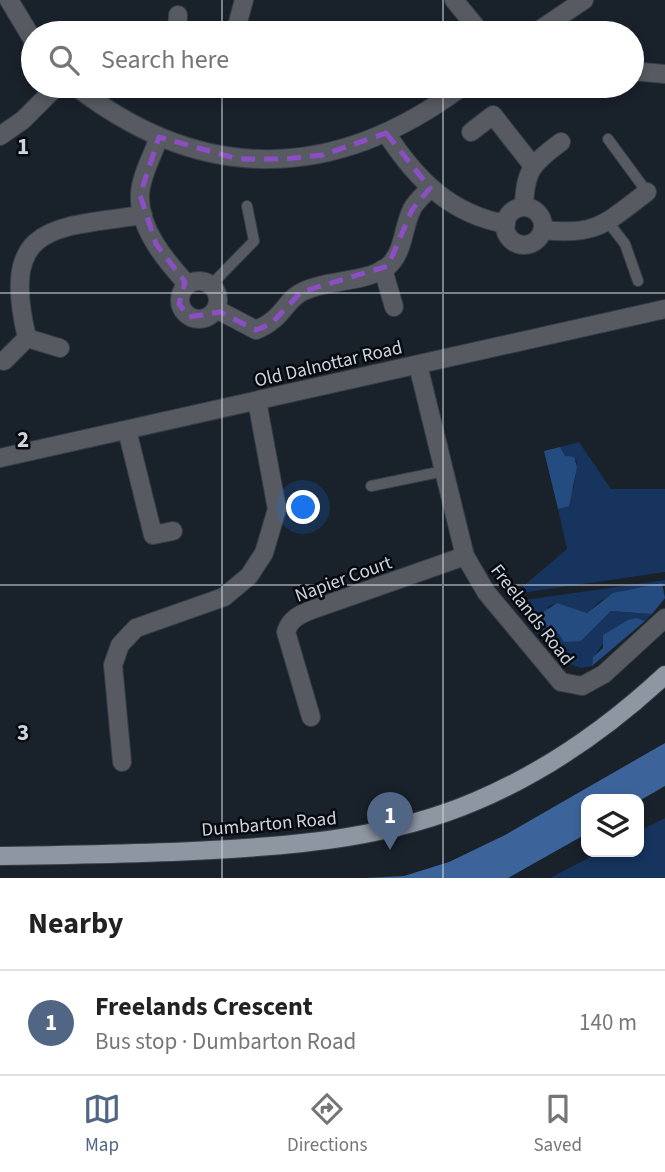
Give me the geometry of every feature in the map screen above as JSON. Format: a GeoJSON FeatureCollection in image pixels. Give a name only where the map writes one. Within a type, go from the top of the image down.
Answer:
{"type":"FeatureCollection","features":[{"type":"Feature","properties":{"kind":"main road","name":"Dumbarton Road"},"geometry":{"type":"LineString","coordinates":[[0,856],[121,855],[290,845],[335,840],[401,826],[476,801],[542,768],[595,733],[665,675]]}},
{"type":"Feature","properties":{"kind":"street"},"geometry":{"type":"LineString","coordinates":[[9,0],[22,21]]}},
{"type":"Feature","properties":{"kind":"street"},"geometry":{"type":"LineString","coordinates":[[238,21],[244,0]]}},
{"type":"Feature","properties":{"kind":"street"},"geometry":{"type":"LineString","coordinates":[[454,0],[471,21]]}},
{"type":"Feature","properties":{"kind":"street"},"geometry":{"type":"LineString","coordinates":[[553,21],[584,0]]}},
{"type":"Feature","properties":{"kind":"street"},"geometry":{"type":"LineString","coordinates":[[178,15],[178,21]]}},
{"type":"Feature","properties":{"kind":"street"},"geometry":{"type":"LineString","coordinates":[[644,72],[665,74]]}},
{"type":"Feature","properties":{"kind":"street"},"geometry":{"type":"LineString","coordinates":[[0,136],[23,120],[45,98]]}},
{"type":"Feature","properties":{"kind":"street"},"geometry":{"type":"LineString","coordinates":[[92,98],[121,119],[159,137],[238,159],[284,159],[323,155],[386,133],[431,110],[447,98]]}},
{"type":"Feature","properties":{"kind":"street"},"geometry":{"type":"LineString","coordinates":[[471,132],[493,115],[533,166]]}},
{"type":"Feature","properties":{"kind":"street"},"geometry":{"type":"LineString","coordinates":[[386,133],[409,167],[430,188],[459,209],[506,224]]}},
{"type":"Feature","properties":{"kind":"street"},"geometry":{"type":"LineString","coordinates":[[159,137],[142,180],[140,195],[143,215],[167,262],[187,284]]}},
{"type":"Feature","properties":{"kind":"street"},"geometry":{"type":"LineString","coordinates":[[524,207],[525,181],[533,166],[561,142]]}},
{"type":"Feature","properties":{"kind":"street"},"geometry":{"type":"LineString","coordinates":[[216,309],[244,327],[256,330],[271,324],[301,292],[383,269],[398,253],[412,210],[430,188]]}},
{"type":"Feature","properties":{"kind":"street"},"geometry":{"type":"LineString","coordinates":[[543,230],[571,233],[593,230],[647,192]]}},
{"type":"Feature","properties":{"kind":"street"},"geometry":{"type":"LineString","coordinates":[[524,207],[540,216],[543,230],[533,243],[520,245],[509,238],[506,224],[511,213],[524,207]]}},
{"type":"Feature","properties":{"kind":"street"},"geometry":{"type":"LineString","coordinates":[[27,338],[17,299],[17,274],[24,256],[43,236],[59,227],[143,215]]}},
{"type":"Feature","properties":{"kind":"street"},"geometry":{"type":"LineString","coordinates":[[383,269],[394,307]]}},
{"type":"Feature","properties":{"kind":"street"},"geometry":{"type":"LineString","coordinates":[[204,281],[211,285],[218,297],[216,309],[204,319],[189,317],[179,304],[182,289],[187,284],[204,281]]}},
{"type":"Feature","properties":{"kind":"street","name":"Old Dalnottar Road"},"geometry":{"type":"LineString","coordinates":[[0,458],[665,309]]}},
{"type":"Feature","properties":{"kind":"street"},"geometry":{"type":"LineString","coordinates":[[27,338],[60,348]]}},
{"type":"Feature","properties":{"kind":"street"},"geometry":{"type":"LineString","coordinates":[[4,361],[27,338]]}},
{"type":"Feature","properties":{"kind":"street","name":"Freelands Road"},"geometry":{"type":"LineString","coordinates":[[418,365],[465,556],[486,592],[561,682],[582,686],[604,674],[665,618]]}},
{"type":"Feature","properties":{"kind":"street"},"geometry":{"type":"LineString","coordinates":[[122,762],[113,665],[120,645],[136,628],[224,597],[249,576],[264,553],[277,509],[257,401]]}},
{"type":"Feature","properties":{"kind":"street"},"geometry":{"type":"LineString","coordinates":[[127,430],[153,535],[173,531]]}},
{"type":"Feature","properties":{"kind":"street","name":"Napier Court"},"geometry":{"type":"LineString","coordinates":[[310,718],[286,632],[288,624],[314,609],[465,556]]}},
{"type":"Feature","properties":{"kind":"lane"},"geometry":{"type":"LineString","coordinates":[[608,139],[647,192]]}},
{"type":"Feature","properties":{"kind":"lane"},"geometry":{"type":"LineString","coordinates":[[211,285],[254,241],[247,206]]}},
{"type":"Feature","properties":{"kind":"lane"},"geometry":{"type":"LineString","coordinates":[[608,222],[625,244],[638,281]]}},
{"type":"Feature","properties":{"kind":"lane"},"geometry":{"type":"LineString","coordinates":[[371,486],[444,471]]}},
{"type":"Feature","properties":{"kind":"highlighted area"},"geometry":{"type":"Polygon","coordinates":[[[386,133],[430,188],[412,210],[388,266],[301,292],[271,324],[256,330],[220,312],[189,317],[179,304],[185,282],[156,244],[140,195],[159,137],[238,159],[284,159],[323,155],[386,133]]]}},
{"type":"Feature","properties":{"kind":"shaded area"},"geometry":{"type":"Polygon","coordinates":[[[579,442],[611,489],[665,489],[665,572],[514,594],[567,549],[558,509],[574,487],[577,461],[565,456],[560,447],[579,442]]]}},
{"type":"Feature","properties":{"kind":"shaded area"},"geometry":{"type":"Polygon","coordinates":[[[560,447],[565,456],[574,457],[577,467],[569,506],[558,509],[544,451],[560,447]]]}},
{"type":"Feature","properties":{"kind":"shaded area"},"geometry":{"type":"Polygon","coordinates":[[[665,580],[665,585],[626,590],[600,601],[587,613],[557,603],[547,607],[581,641],[611,611],[652,614],[645,621],[637,618],[630,620],[615,631],[596,653],[592,666],[581,668],[570,664],[518,601],[665,580]]]}},
{"type":"Feature","properties":{"kind":"shaded area"},"geometry":{"type":"Polygon","coordinates":[[[662,583],[665,598],[652,614],[611,611],[581,641],[564,642],[559,634],[549,629],[543,621],[542,613],[557,603],[587,613],[613,593],[662,583]]]}},
{"type":"Feature","properties":{"kind":"shaded area"},"geometry":{"type":"Polygon","coordinates":[[[637,618],[645,621],[592,666],[593,657],[603,648],[603,635],[628,620],[637,618]]]}},
{"type":"Feature","properties":{"kind":"shaded area"},"geometry":{"type":"Polygon","coordinates":[[[665,743],[665,786],[644,798],[644,794],[581,794],[581,837],[508,878],[365,878],[404,876],[449,862],[505,835],[665,743]]]}},
{"type":"Feature","properties":{"kind":"shaded area"},"geometry":{"type":"Polygon","coordinates":[[[665,818],[665,878],[550,878],[590,857],[644,857],[644,828],[665,818]]]}},
{"type":"Feature","properties":{"kind":"place","name":"Freelands Crescent"},"geometry":{"type":"Point","coordinates":[390,850]}}]}
